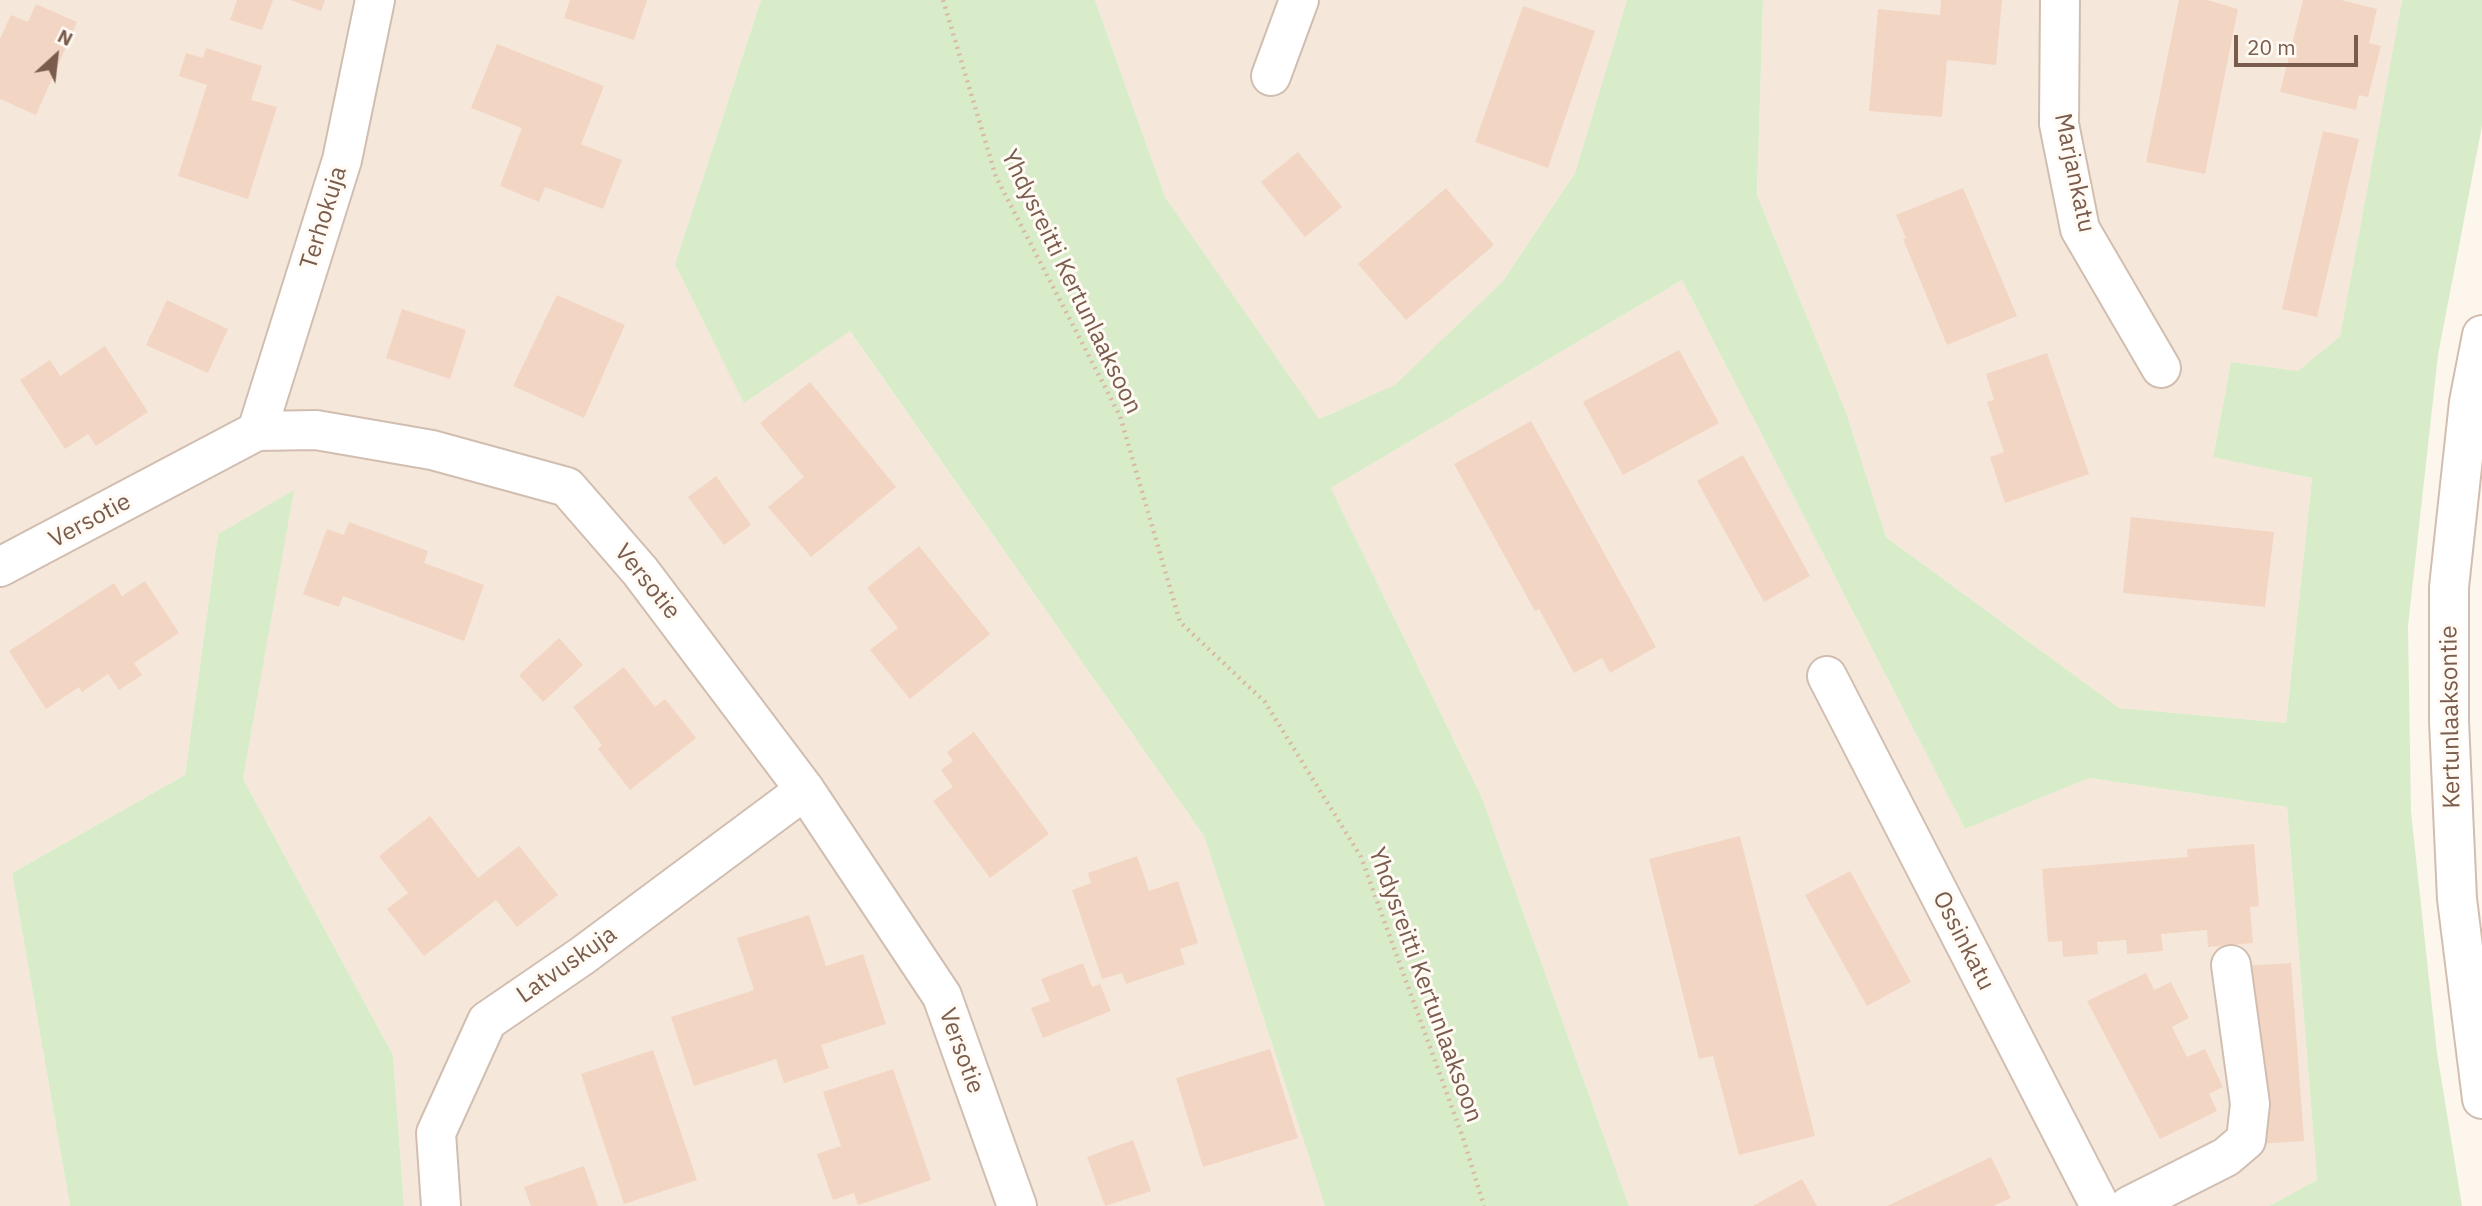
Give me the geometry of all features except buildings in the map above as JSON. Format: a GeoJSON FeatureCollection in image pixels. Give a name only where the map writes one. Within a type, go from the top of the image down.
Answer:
{"type":"FeatureCollection","features":[{"type":"Feature","properties":{"kind":"street","name":"Terhokuja"},"geometry":{"type":"LineString","coordinates":[[257,431],[342,160],[375,0]]}},
{"type":"Feature","properties":{"kind":"street"},"geometry":{"type":"LineString","coordinates":[[1271,76],[1298,0]]}},
{"type":"Feature","properties":{"kind":"street","name":"Marjankatu"},"geometry":{"type":"LineString","coordinates":[[2060,0],[2059,124],[2080,229],[2161,368]]}},
{"type":"Feature","properties":{"kind":"street","name":"Kertunlaaksontie"},"geometry":{"type":"LineString","coordinates":[[2482,335],[2469,402],[2449,587],[2449,721],[2457,899],[2482,1099]]}},
{"type":"Feature","properties":{"kind":"street","name":"Versotie"},"geometry":{"type":"LineString","coordinates":[[0,567],[257,431],[316,430],[432,450],[567,487],[640,571],[804,790],[942,996],[1017,1206]]}},
{"type":"Feature","properties":{"kind":"street","name":"Ossinkatu"},"geometry":{"type":"LineString","coordinates":[[1827,676],[2100,1206]]}},
{"type":"Feature","properties":{"kind":"street","name":"Latvuskuja"},"geometry":{"type":"LineString","coordinates":[[441,1206],[436,1133],[487,1021],[582,956],[804,790]]}},
{"type":"Feature","properties":{"kind":"street"},"geometry":{"type":"LineString","coordinates":[[2129,1206],[2226,1157],[2246,1140],[2250,1104],[2231,965]]}},
{"type":"Feature","properties":{"kind":"path","name":"Yhdysreitti Kertunlaaksoon"},"geometry":{"type":"LineString","coordinates":[[943,0],[996,177],[1120,416],[1180,622],[1265,702],[1361,857],[1463,1138],[1484,1206]]}},
{"type":"Feature","properties":{"kind":"shaded area"},"geometry":{"type":"Polygon","coordinates":[[[0,0],[761,0],[675,264],[849,330],[1204,836],[1325,1206],[404,1206],[393,1055],[243,779],[293,491],[218,534],[185,775],[12,873],[70,1206],[0,1206],[0,0]]]}},
{"type":"Feature","properties":{"kind":"shaded area"},"geometry":{"type":"Polygon","coordinates":[[[1095,0],[1627,0],[1575,173],[1503,281],[1395,386],[1318,419],[1165,197],[1095,0]]]}},
{"type":"Feature","properties":{"kind":"shaded area"},"geometry":{"type":"Polygon","coordinates":[[[1763,0],[2402,0],[2340,336],[2298,371],[2231,362],[2213,456],[2312,478],[2286,723],[2119,708],[1886,537],[1846,412],[1757,195],[1763,0]]]}},
{"type":"Feature","properties":{"kind":"shaded area"},"geometry":{"type":"Polygon","coordinates":[[[1682,280],[1965,829],[2089,778],[2287,807],[2317,1180],[2269,1206],[1629,1206],[1482,798],[1331,488],[1682,280]]]}},
{"type":"Feature","properties":{"kind":"green space"},"geometry":{"type":"Polygon","coordinates":[[[761,0],[1095,0],[1165,197],[1319,419],[1395,385],[1503,281],[1575,173],[1627,0],[1763,0],[1757,195],[1846,412],[1886,537],[2119,708],[2286,723],[2312,478],[2213,457],[2231,362],[2298,371],[2340,336],[2402,0],[2482,0],[2482,126],[2438,355],[2408,626],[2411,812],[2437,1053],[2462,1206],[2269,1206],[2317,1180],[2287,807],[2089,778],[1965,829],[1682,280],[1331,488],[1482,798],[1629,1206],[1325,1206],[1204,836],[850,331],[744,403],[675,264],[761,0]]]}},
{"type":"Feature","properties":{"kind":"green space"},"geometry":{"type":"Polygon","coordinates":[[[294,490],[243,779],[393,1055],[404,1206],[70,1206],[12,873],[185,775],[218,534],[294,490]]]}}]}
